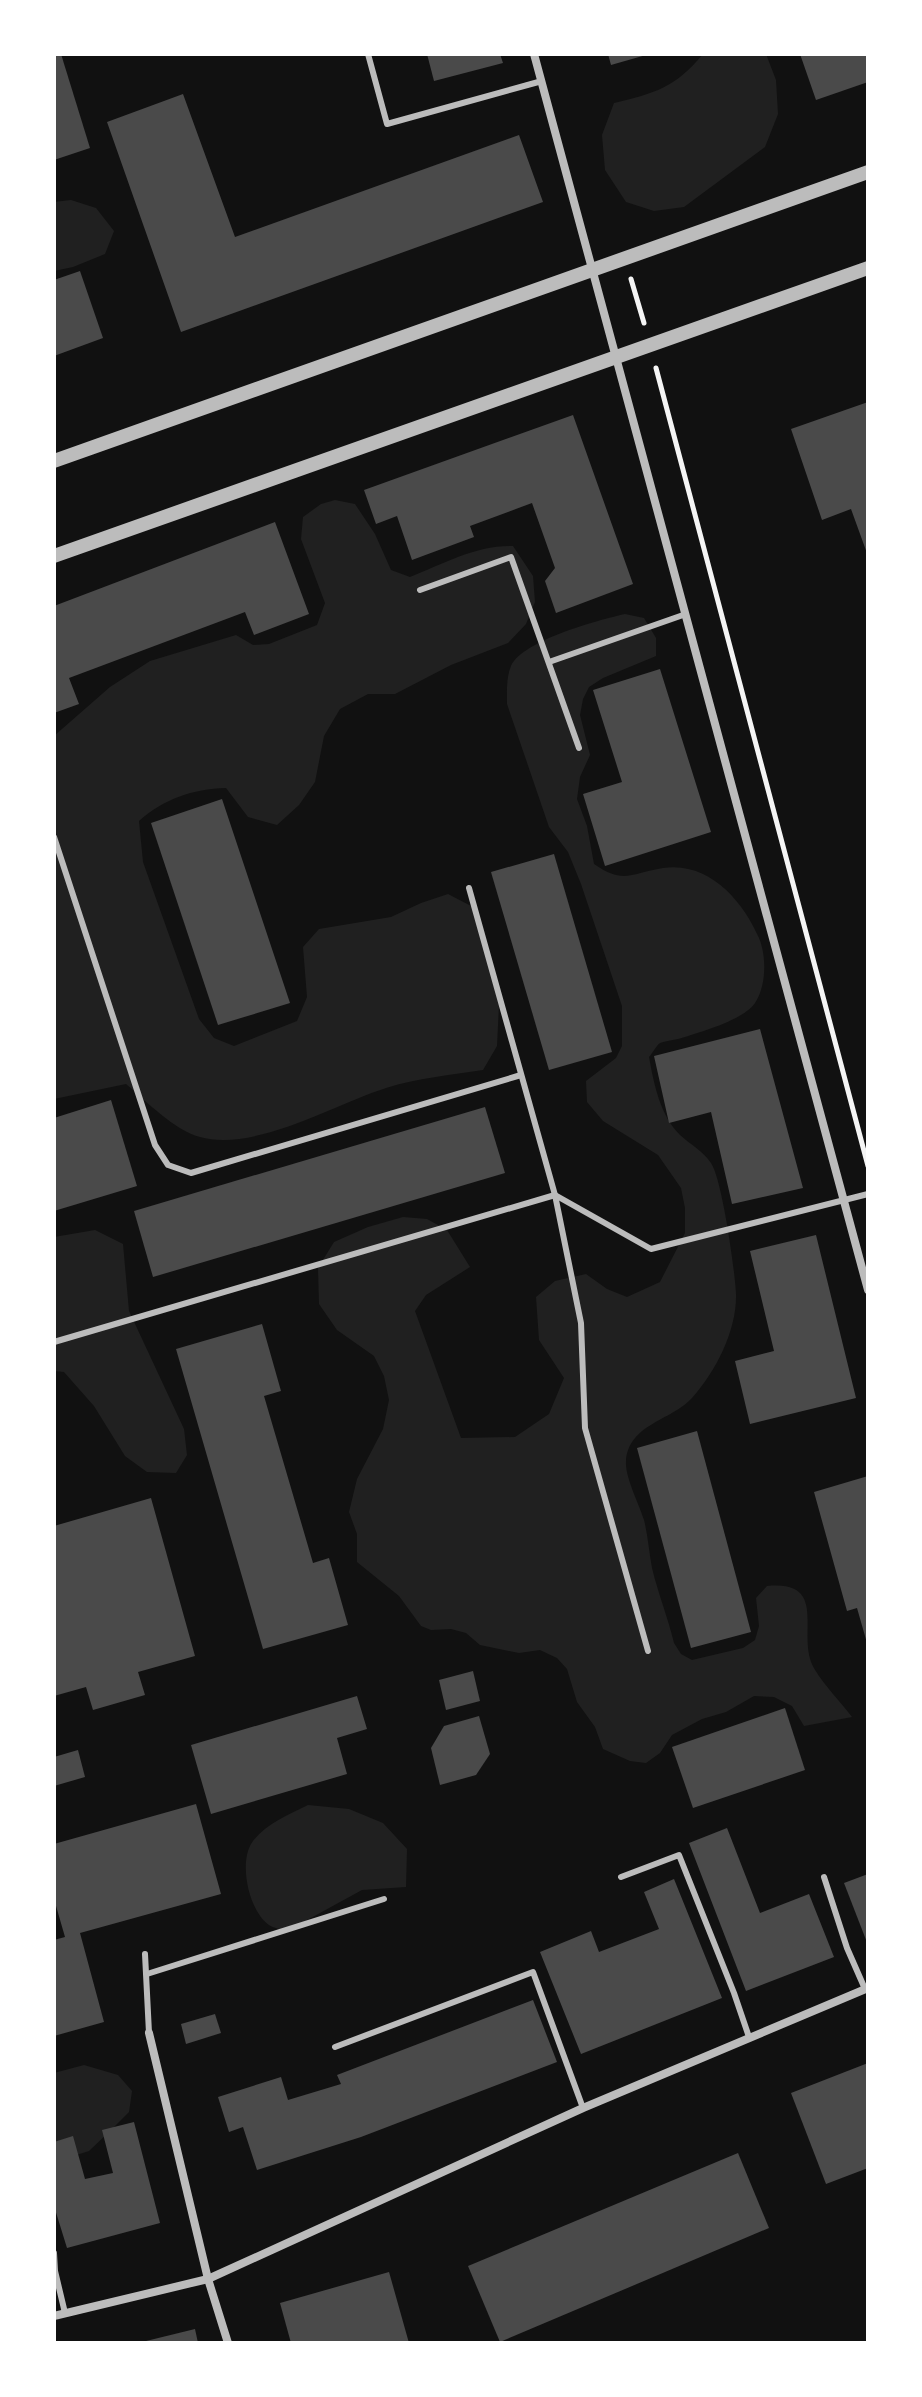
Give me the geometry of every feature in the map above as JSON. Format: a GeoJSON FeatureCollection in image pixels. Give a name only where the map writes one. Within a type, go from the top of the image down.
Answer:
{"type":"FeatureCollection","features":[{"type":"Feature","properties":{"kind":"street"},"geometry":{"type":"LineString","coordinates":[[534,54],[868,1290]]}},
{"type":"Feature","properties":{"kind":"street"},"geometry":{"type":"LineString","coordinates":[[54,461],[868,172]]}},
{"type":"Feature","properties":{"kind":"street"},"geometry":{"type":"LineString","coordinates":[[54,556],[868,268]]}},
{"type":"Feature","properties":{"kind":"street"},"geometry":{"type":"LineString","coordinates":[[54,2316],[208,2279],[583,2108],[867,1989]]}},
{"type":"Feature","properties":{"kind":"street"},"geometry":{"type":"LineString","coordinates":[[149,2033],[208,2279],[228,2343]]}},
{"type":"Feature","properties":{"kind":"lane"},"geometry":{"type":"LineString","coordinates":[[368,54],[387,124],[542,81]]}},
{"type":"Feature","properties":{"kind":"lane"},"geometry":{"type":"LineString","coordinates":[[420,590],[511,557],[579,748]]}},
{"type":"Feature","properties":{"kind":"lane"},"geometry":{"type":"LineString","coordinates":[[549,662],[686,614]]}},
{"type":"Feature","properties":{"kind":"lane"},"geometry":{"type":"LineString","coordinates":[[55,843],[155,1145],[168,1165],[191,1173],[521,1075]]}},
{"type":"Feature","properties":{"kind":"lane"},"geometry":{"type":"LineString","coordinates":[[469,888],[555,1195],[581,1323],[585,1428],[648,1651]]}},
{"type":"Feature","properties":{"kind":"lane"},"geometry":{"type":"LineString","coordinates":[[54,1342],[555,1195],[651,1249],[868,1194]]}},
{"type":"Feature","properties":{"kind":"lane"},"geometry":{"type":"LineString","coordinates":[[621,1877],[679,1855],[749,2037]]}},
{"type":"Feature","properties":{"kind":"lane"},"geometry":{"type":"LineString","coordinates":[[824,1877],[847,1948],[867,1989]]}},
{"type":"Feature","properties":{"kind":"lane"},"geometry":{"type":"LineString","coordinates":[[147,1974],[384,1899]]}},
{"type":"Feature","properties":{"kind":"lane"},"geometry":{"type":"LineString","coordinates":[[145,1954],[149,2033]]}},
{"type":"Feature","properties":{"kind":"lane"},"geometry":{"type":"LineString","coordinates":[[335,2047],[533,1972],[583,2108]]}},
{"type":"Feature","properties":{"kind":"lane"},"geometry":{"type":"LineString","coordinates":[[54,2253],[65,2313]]}},
{"type":"Feature","properties":{"kind":"path"},"geometry":{"type":"LineString","coordinates":[[626,259],[868,1166]]}},
{"type":"Feature","properties":{"kind":"shaded area"},"geometry":{"type":"Polygon","coordinates":[[[703,54],[766,54],[776,80],[778,114],[765,147],[684,207],[654,211],[626,202],[605,170],[602,135],[614,103],[663,88],[683,75],[703,54]]]}},
{"type":"Feature","properties":{"kind":"shaded area"},"geometry":{"type":"Polygon","coordinates":[[[71,200],[96,208],[114,231],[105,254],[54,271],[54,202],[71,200]]]}},
{"type":"Feature","properties":{"kind":"shaded area"},"geometry":{"type":"Polygon","coordinates":[[[335,500],[355,504],[375,534],[391,570],[410,577],[473,552],[513,546],[533,576],[535,602],[526,624],[508,643],[451,665],[395,694],[368,694],[340,709],[324,736],[315,782],[299,805],[277,825],[248,817],[226,788],[190,793],[158,807],[139,821],[143,862],[199,1019],[214,1038],[234,1046],[297,1021],[307,997],[303,947],[319,929],[391,917],[448,894],[473,907],[499,1005],[497,1046],[483,1070],[398,1085],[269,1133],[245,1138],[222,1140],[190,1133],[161,1114],[126,1084],[54,1099],[54,736],[110,687],[150,661],[236,635],[253,645],[269,644],[317,625],[325,603],[301,539],[303,517],[321,504],[335,500]]]}},
{"type":"Feature","properties":{"kind":"shaded area"},"geometry":{"type":"Polygon","coordinates":[[[625,614],[644,618],[656,638],[656,656],[603,678],[589,687],[583,699],[580,715],[590,755],[580,777],[577,799],[587,826],[594,864],[621,876],[680,867],[709,877],[744,910],[759,938],[764,963],[759,996],[749,1009],[720,1025],[660,1043],[649,1057],[667,1118],[680,1135],[708,1159],[715,1172],[731,1247],[736,1294],[729,1336],[709,1375],[683,1406],[634,1439],[626,1462],[628,1475],[644,1520],[657,1587],[674,1643],[681,1654],[692,1660],[743,1648],[755,1640],[759,1626],[756,1598],[767,1586],[786,1586],[798,1591],[804,1599],[808,1649],[814,1669],[852,1717],[804,1726],[792,1706],[774,1697],[754,1696],[726,1712],[702,1719],[672,1735],[660,1753],[646,1763],[630,1761],[603,1749],[595,1727],[577,1702],[567,1669],[557,1658],[540,1650],[519,1653],[480,1645],[466,1633],[451,1629],[431,1630],[421,1626],[399,1596],[357,1562],[357,1534],[349,1512],[357,1479],[383,1429],[389,1400],[384,1376],[374,1356],[337,1330],[319,1304],[318,1268],[334,1242],[368,1227],[403,1217],[427,1219],[447,1230],[470,1267],[426,1295],[415,1311],[461,1438],[515,1437],[549,1414],[564,1378],[539,1340],[536,1297],[555,1281],[586,1274],[607,1289],[627,1297],[660,1282],[685,1233],[681,1188],[658,1155],[603,1121],[587,1102],[586,1081],[616,1058],[622,1046],[622,1006],[581,884],[568,852],[549,827],[507,704],[508,675],[518,657],[563,632],[625,614]]]}},
{"type":"Feature","properties":{"kind":"shaded area"},"geometry":{"type":"Polygon","coordinates":[[[95,1230],[123,1244],[129,1311],[184,1429],[187,1455],[176,1473],[147,1472],[125,1456],[94,1406],[64,1372],[54,1371],[54,1237],[95,1230]]]}},
{"type":"Feature","properties":{"kind":"shaded area"},"geometry":{"type":"Polygon","coordinates":[[[308,1805],[349,1809],[383,1823],[407,1849],[406,1887],[362,1890],[287,1931],[269,1925],[251,1899],[246,1875],[248,1853],[262,1831],[308,1805]]]}},
{"type":"Feature","properties":{"kind":"shaded area"},"geometry":{"type":"Polygon","coordinates":[[[84,2065],[118,2075],[132,2091],[129,2112],[89,2151],[54,2162],[54,2073],[84,2065]]]}},
{"type":"Feature","properties":{"kind":"building"},"geometry":{"type":"Polygon","coordinates":[[[54,54],[61,54],[90,148],[54,160],[54,54]]]}},
{"type":"Feature","properties":{"kind":"building"},"geometry":{"type":"Polygon","coordinates":[[[427,54],[500,54],[503,63],[434,81],[427,54]]]}},
{"type":"Feature","properties":{"kind":"building"},"geometry":{"type":"Polygon","coordinates":[[[608,54],[646,54],[646,55],[611,65],[608,54]]]}},
{"type":"Feature","properties":{"kind":"building"},"geometry":{"type":"Polygon","coordinates":[[[800,54],[868,54],[868,82],[816,100],[800,54]]]}},
{"type":"Feature","properties":{"kind":"building"},"geometry":{"type":"Polygon","coordinates":[[[183,94],[235,237],[519,135],[543,202],[181,332],[107,122],[183,94]]]}},
{"type":"Feature","properties":{"kind":"building"},"geometry":{"type":"Polygon","coordinates":[[[80,271],[103,338],[54,356],[54,280],[80,271]]]}},
{"type":"Feature","properties":{"kind":"building"},"geometry":{"type":"Polygon","coordinates":[[[868,402],[868,556],[851,509],[822,520],[791,429],[868,402]]]}},
{"type":"Feature","properties":{"kind":"building"},"geometry":{"type":"Polygon","coordinates":[[[573,415],[633,584],[556,613],[545,581],[555,568],[532,503],[470,526],[474,537],[412,560],[397,516],[376,524],[364,490],[573,415]]]}},
{"type":"Feature","properties":{"kind":"building"},"geometry":{"type":"Polygon","coordinates":[[[275,522],[309,614],[254,635],[245,612],[69,678],[79,704],[54,713],[54,606],[275,522]]]}},
{"type":"Feature","properties":{"kind":"building"},"geometry":{"type":"Polygon","coordinates":[[[660,669],[711,832],[605,866],[583,794],[622,782],[593,690],[660,669]]]}},
{"type":"Feature","properties":{"kind":"building"},"geometry":{"type":"Polygon","coordinates":[[[222,799],[290,1003],[218,1025],[151,823],[222,799]]]}},
{"type":"Feature","properties":{"kind":"building"},"geometry":{"type":"Polygon","coordinates":[[[554,854],[612,1052],[549,1070],[491,872],[554,854]]]}},
{"type":"Feature","properties":{"kind":"building"},"geometry":{"type":"Polygon","coordinates":[[[760,1029],[803,1188],[732,1204],[711,1112],[669,1123],[654,1056],[760,1029]]]}},
{"type":"Feature","properties":{"kind":"building"},"geometry":{"type":"Polygon","coordinates":[[[111,1100],[137,1186],[54,1211],[54,1118],[111,1100]]]}},
{"type":"Feature","properties":{"kind":"building"},"geometry":{"type":"Polygon","coordinates":[[[485,1107],[505,1173],[153,1277],[134,1211],[485,1107]]]}},
{"type":"Feature","properties":{"kind":"building"},"geometry":{"type":"Polygon","coordinates":[[[816,1235],[856,1398],[750,1424],[735,1361],[774,1351],[750,1251],[816,1235]]]}},
{"type":"Feature","properties":{"kind":"building"},"geometry":{"type":"Polygon","coordinates":[[[262,1324],[281,1391],[264,1396],[313,1563],[329,1558],[348,1625],[263,1649],[176,1349],[262,1324]]]}},
{"type":"Feature","properties":{"kind":"building"},"geometry":{"type":"Polygon","coordinates":[[[697,1431],[751,1632],[691,1648],[637,1448],[697,1431]]]}},
{"type":"Feature","properties":{"kind":"building"},"geometry":{"type":"Polygon","coordinates":[[[868,1476],[867,1643],[857,1608],[847,1611],[814,1492],[868,1476]]]}},
{"type":"Feature","properties":{"kind":"building"},"geometry":{"type":"Polygon","coordinates":[[[151,1498],[195,1656],[138,1672],[145,1695],[93,1710],[86,1687],[54,1696],[54,1526],[151,1498]]]}},
{"type":"Feature","properties":{"kind":"building"},"geometry":{"type":"Polygon","coordinates":[[[473,1671],[480,1701],[446,1710],[439,1680],[473,1671]]]}},
{"type":"Feature","properties":{"kind":"building"},"geometry":{"type":"Polygon","coordinates":[[[357,1696],[367,1729],[337,1738],[347,1774],[211,1814],[191,1745],[357,1696]]]}},
{"type":"Feature","properties":{"kind":"building"},"geometry":{"type":"Polygon","coordinates":[[[785,1708],[805,1770],[693,1808],[672,1747],[785,1708]]]}},
{"type":"Feature","properties":{"kind":"building"},"geometry":{"type":"Polygon","coordinates":[[[479,1716],[490,1754],[476,1775],[440,1785],[431,1748],[444,1726],[479,1716]]]}},
{"type":"Feature","properties":{"kind":"building"},"geometry":{"type":"Polygon","coordinates":[[[78,1750],[85,1777],[54,1786],[54,1757],[78,1750]]]}},
{"type":"Feature","properties":{"kind":"building"},"geometry":{"type":"Polygon","coordinates":[[[196,1804],[221,1894],[80,1933],[104,2022],[54,2036],[54,1940],[65,1937],[54,1899],[54,1844],[196,1804]]]}},
{"type":"Feature","properties":{"kind":"building"},"geometry":{"type":"Polygon","coordinates":[[[727,1828],[760,1913],[809,1894],[834,1957],[746,1991],[689,1843],[727,1828]]]}},
{"type":"Feature","properties":{"kind":"building"},"geometry":{"type":"Polygon","coordinates":[[[868,1874],[868,1945],[844,1883],[868,1874]]]}},
{"type":"Feature","properties":{"kind":"building"},"geometry":{"type":"Polygon","coordinates":[[[674,1879],[722,1998],[581,2054],[540,1952],[591,1931],[599,1952],[659,1929],[644,1892],[674,1879]]]}},
{"type":"Feature","properties":{"kind":"building"},"geometry":{"type":"Polygon","coordinates":[[[533,2000],[557,2062],[361,2137],[257,2170],[243,2127],[229,2132],[218,2097],[281,2077],[288,2100],[341,2084],[337,2075],[533,2000]]]}},
{"type":"Feature","properties":{"kind":"building"},"geometry":{"type":"Polygon","coordinates":[[[215,2014],[221,2033],[186,2044],[181,2024],[215,2014]]]}},
{"type":"Feature","properties":{"kind":"building"},"geometry":{"type":"Polygon","coordinates":[[[868,2063],[868,2168],[826,2184],[791,2093],[868,2063]]]}},
{"type":"Feature","properties":{"kind":"building"},"geometry":{"type":"Polygon","coordinates":[[[134,2122],[160,2223],[67,2248],[54,2206],[54,2142],[73,2136],[85,2179],[113,2173],[102,2130],[134,2122]]]}},
{"type":"Feature","properties":{"kind":"building"},"geometry":{"type":"Polygon","coordinates":[[[738,2153],[769,2228],[500,2342],[468,2266],[738,2153]]]}},
{"type":"Feature","properties":{"kind":"building"},"geometry":{"type":"Polygon","coordinates":[[[389,2272],[409,2343],[291,2343],[280,2303],[389,2272]]]}},
{"type":"Feature","properties":{"kind":"building"},"geometry":{"type":"Polygon","coordinates":[[[195,2329],[198,2343],[142,2343],[142,2342],[195,2329]]]}}]}
